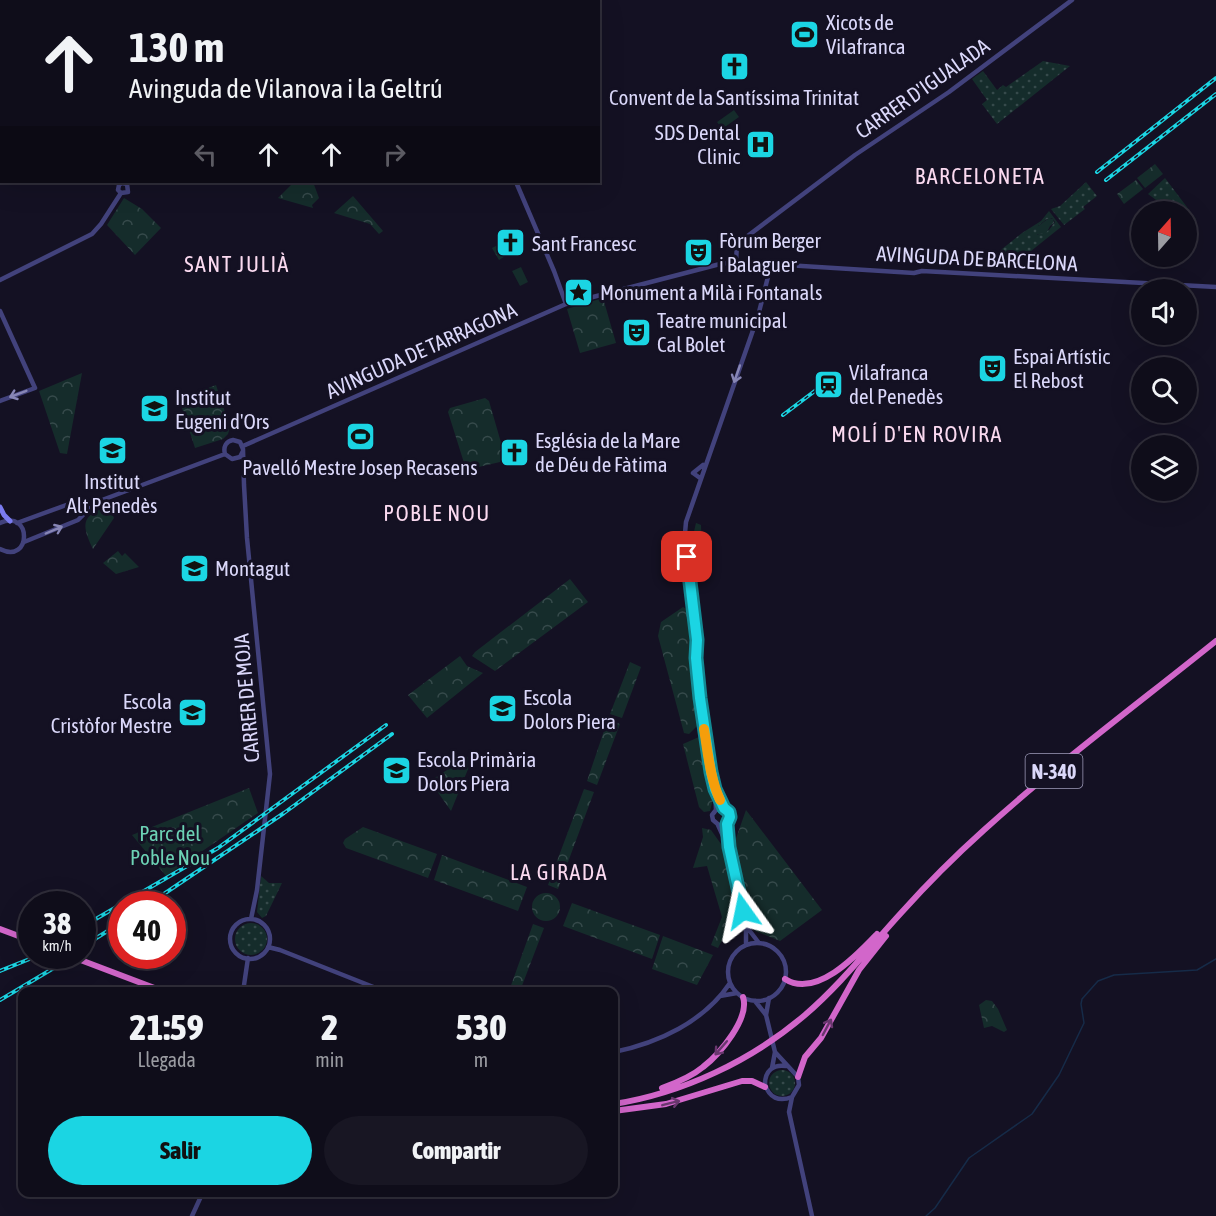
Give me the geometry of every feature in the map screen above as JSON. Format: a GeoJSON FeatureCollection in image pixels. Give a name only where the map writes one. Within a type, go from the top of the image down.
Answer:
{"type":"FeatureCollection","features":[{"type":"Feature","properties":{"kind":"highway","name":"N-340"},"geometry":{"type":"LineString","coordinates":[[618,1102],[633,1101],[686,1084],[732,1064],[784,1031],[830,992],[932,879],[986,828],[1216,641]]}},
{"type":"Feature","properties":{"kind":"highway"},"geometry":{"type":"LineString","coordinates":[[785,979],[796,984],[818,981],[853,959],[892,918],[902,911]]}},
{"type":"Feature","properties":{"kind":"highway"},"geometry":{"type":"LineString","coordinates":[[798,1077],[805,1057],[821,1038],[859,970],[889,932],[894,920]]}},
{"type":"Feature","properties":{"kind":"highway"},"geometry":{"type":"LineString","coordinates":[[0,929],[18,936]]}},
{"type":"Feature","properties":{"kind":"highway"},"geometry":{"type":"LineString","coordinates":[[96,966],[152,987]]}},
{"type":"Feature","properties":{"kind":"highway"},"geometry":{"type":"LineString","coordinates":[[618,1101],[648,1094],[679,1082],[704,1066],[726,1042],[742,1018],[745,1007],[740,995]]}},
{"type":"Feature","properties":{"kind":"highway"},"geometry":{"type":"LineString","coordinates":[[618,1110],[666,1104],[742,1081],[752,1081],[765,1087]]}},
{"type":"Feature","properties":{"kind":"main road"},"geometry":{"type":"LineString","coordinates":[[0,507],[10,521]]}},
{"type":"Feature","properties":{"kind":"street","name":"CARRER D'IGUALADA"},"geometry":{"type":"LineString","coordinates":[[736,262],[737,244],[855,155],[949,92],[1072,0]]}},
{"type":"Feature","properties":{"kind":"street"},"geometry":{"type":"LineString","coordinates":[[0,280],[92,234],[121,193],[118,190],[119,185],[128,183]]}},
{"type":"Feature","properties":{"kind":"street"},"geometry":{"type":"LineString","coordinates":[[517,183],[566,304]]}},
{"type":"Feature","properties":{"kind":"street","name":"AVINGUDA DE BARCELONA"},"geometry":{"type":"LineString","coordinates":[[614,292],[711,266],[736,262],[1216,287]]}},
{"type":"Feature","properties":{"kind":"street"},"geometry":{"type":"LineString","coordinates":[[696,658],[698,649],[695,645],[685,533],[687,516],[758,316],[771,265]]}},
{"type":"Feature","properties":{"kind":"street","name":"AVINGUDA DE TARRAGONA"},"geometry":{"type":"LineString","coordinates":[[243,449],[566,304],[614,292]]}},
{"type":"Feature","properties":{"kind":"street"},"geometry":{"type":"LineString","coordinates":[[0,311],[35,388],[0,401]]}},
{"type":"Feature","properties":{"kind":"street"},"geometry":{"type":"LineString","coordinates":[[234,459],[240,457],[243,449],[239,441],[230,440],[224,447],[225,454],[234,459],[244,473]]}},
{"type":"Feature","properties":{"kind":"street","name":"CARRER DE MOJA"},"geometry":{"type":"LineString","coordinates":[[243,449],[248,538],[269,755],[267,798],[257,890],[251,919]]}},
{"type":"Feature","properties":{"kind":"street"},"geometry":{"type":"LineString","coordinates":[[17,523],[65,505],[94,503],[225,454]]}},
{"type":"Feature","properties":{"kind":"street"},"geometry":{"type":"LineString","coordinates":[[700,478],[693,473],[706,463]]}},
{"type":"Feature","properties":{"kind":"street"},"geometry":{"type":"LineString","coordinates":[[0,549],[14,552],[24,542],[78,520],[94,503]]}},
{"type":"Feature","properties":{"kind":"street"},"geometry":{"type":"LineString","coordinates":[[76,504],[81,515]]}},
{"type":"Feature","properties":{"kind":"street"},"geometry":{"type":"LineString","coordinates":[[0,523],[10,521],[17,523],[24,532],[24,542]]}},
{"type":"Feature","properties":{"kind":"street"},"geometry":{"type":"LineString","coordinates":[[692,607],[693,644],[715,789],[716,810],[712,817],[729,847]]}},
{"type":"Feature","properties":{"kind":"street"},"geometry":{"type":"LineString","coordinates":[[698,649],[704,650]]}},
{"type":"Feature","properties":{"kind":"street"},"geometry":{"type":"LineString","coordinates":[[715,789],[730,817],[727,824],[729,847],[746,926],[746,945]]}},
{"type":"Feature","properties":{"kind":"street"},"geometry":{"type":"LineString","coordinates":[[716,810],[724,808]]}},
{"type":"Feature","properties":{"kind":"street"},"geometry":{"type":"LineString","coordinates":[[718,825],[727,824]]}},
{"type":"Feature","properties":{"kind":"street"},"geometry":{"type":"LineString","coordinates":[[244,920],[260,921],[268,930],[270,942],[268,948],[260,956],[248,958],[236,953],[230,941],[234,928],[244,920]]}},
{"type":"Feature","properties":{"kind":"street"},"geometry":{"type":"LineString","coordinates":[[746,926],[759,943]]}},
{"type":"Feature","properties":{"kind":"street"},"geometry":{"type":"LineString","coordinates":[[740,995],[730,983],[729,966],[733,956],[746,945],[759,943],[767,945],[780,955],[786,967],[785,979],[781,988],[769,998],[755,1001]]}},
{"type":"Feature","properties":{"kind":"street"},"geometry":{"type":"LineString","coordinates":[[268,948],[280,950],[373,987]]}},
{"type":"Feature","properties":{"kind":"street"},"geometry":{"type":"LineString","coordinates":[[244,987],[248,958]]}},
{"type":"Feature","properties":{"kind":"street"},"geometry":{"type":"LineString","coordinates":[[618,1051],[658,1040],[676,1031],[720,996],[730,983]]}},
{"type":"Feature","properties":{"kind":"street"},"geometry":{"type":"LineString","coordinates":[[720,996],[740,995],[755,1001],[766,1015]]}},
{"type":"Feature","properties":{"kind":"street"},"geometry":{"type":"LineString","coordinates":[[769,998],[766,1015],[775,1052],[772,1068],[766,1076],[765,1087],[771,1096],[779,1099],[792,1097]]}},
{"type":"Feature","properties":{"kind":"street"},"geometry":{"type":"LineString","coordinates":[[775,1052],[798,1077],[797,1090],[792,1097],[789,1112],[812,1216]]}},
{"type":"Feature","properties":{"kind":"street"},"geometry":{"type":"LineString","coordinates":[[772,1068],[786,1066]]}},
{"type":"Feature","properties":{"kind":"street"},"geometry":{"type":"LineString","coordinates":[[779,1099],[789,1112]]}},
{"type":"Feature","properties":{"kind":"street"},"geometry":{"type":"LineString","coordinates":[[192,1216],[201,1197]]}},
{"type":"Feature","properties":{"kind":"green space"},"geometry":{"type":"Polygon","coordinates":[[[1043,61],[1070,66],[997,124],[982,104],[987,100],[972,79],[983,71],[997,90],[1003,85],[1006,87],[1043,61]]]}},
{"type":"Feature","properties":{"kind":"green space"},"geometry":{"type":"Polygon","coordinates":[[[734,110],[739,117],[722,129],[717,122],[734,110]]]}},
{"type":"Feature","properties":{"kind":"green space"},"geometry":{"type":"Polygon","coordinates":[[[1155,164],[1163,174],[1145,188],[1137,178],[1155,164]]]}},
{"type":"Feature","properties":{"kind":"green space"},"geometry":{"type":"Polygon","coordinates":[[[1165,178],[1182,201],[1158,201],[1148,194],[1165,178]]]}},
{"type":"Feature","properties":{"kind":"green space"},"geometry":{"type":"Polygon","coordinates":[[[1136,180],[1143,189],[1124,204],[1117,194],[1136,180]]]}},
{"type":"Feature","properties":{"kind":"green space"},"geometry":{"type":"Polygon","coordinates":[[[1086,182],[1097,196],[1083,207],[1085,209],[1064,225],[1051,209],[1060,206],[1086,182]]]}},
{"type":"Feature","properties":{"kind":"green space"},"geometry":{"type":"Polygon","coordinates":[[[293,183],[313,183],[319,198],[312,205],[313,208],[278,198],[293,183]]]}},
{"type":"Feature","properties":{"kind":"green space"},"geometry":{"type":"Polygon","coordinates":[[[353,196],[383,231],[379,234],[370,224],[334,213],[353,196]]]}},
{"type":"Feature","properties":{"kind":"green space"},"geometry":{"type":"Polygon","coordinates":[[[124,198],[142,209],[161,228],[135,255],[107,225],[124,198]]]}},
{"type":"Feature","properties":{"kind":"green space"},"geometry":{"type":"Polygon","coordinates":[[[1049,211],[1061,227],[1026,255],[1023,253],[1006,267],[982,265],[1022,233],[1041,221],[1049,211]],[[1052,218],[1047,219],[1038,226],[1037,235],[1049,230],[1055,222],[1052,218]]]}},
{"type":"Feature","properties":{"kind":"green space"},"geometry":{"type":"Polygon","coordinates":[[[1049,218],[1053,219],[1054,223],[1047,232],[1036,235],[1037,227],[1049,218]]]}},
{"type":"Feature","properties":{"kind":"green space"},"geometry":{"type":"Polygon","coordinates":[[[504,242],[510,253],[499,260],[492,248],[504,242]]]}},
{"type":"Feature","properties":{"kind":"green space"},"geometry":{"type":"Polygon","coordinates":[[[521,267],[528,282],[520,286],[512,271],[521,267]]]}},
{"type":"Feature","properties":{"kind":"green space"},"geometry":{"type":"Polygon","coordinates":[[[603,298],[616,343],[580,353],[567,309],[603,298]]]}},
{"type":"Feature","properties":{"kind":"green space"},"geometry":{"type":"Polygon","coordinates":[[[82,373],[67,454],[60,453],[39,391],[82,373]]]}},
{"type":"Feature","properties":{"kind":"green space"},"geometry":{"type":"Polygon","coordinates":[[[216,385],[230,427],[228,434],[223,439],[195,448],[179,399],[216,385]]]}},
{"type":"Feature","properties":{"kind":"green space"},"geometry":{"type":"Polygon","coordinates":[[[485,398],[489,401],[504,453],[500,462],[470,469],[465,466],[448,412],[450,408],[485,398]]]}},
{"type":"Feature","properties":{"kind":"green space","name":"Pavelló Mestre Josep Recasens"},"geometry":{"type":"Polygon","coordinates":[[[364,423],[370,445],[357,448],[351,427],[364,423]]]}},
{"type":"Feature","properties":{"kind":"green space"},"geometry":{"type":"Polygon","coordinates":[[[109,507],[114,518],[93,549],[86,533],[86,522],[93,513],[109,507]]]}},
{"type":"Feature","properties":{"kind":"green space"},"geometry":{"type":"Polygon","coordinates":[[[696,523],[701,525],[702,552],[706,557],[693,567],[692,540],[696,523]]]}},
{"type":"Feature","properties":{"kind":"green space"},"geometry":{"type":"Polygon","coordinates":[[[118,551],[122,556],[125,553],[139,567],[116,574],[103,563],[118,551]]]}},
{"type":"Feature","properties":{"kind":"green space"},"geometry":{"type":"Polygon","coordinates":[[[570,579],[588,602],[495,671],[472,656],[475,652],[570,579]]]}},
{"type":"Feature","properties":{"kind":"green space"},"geometry":{"type":"Polygon","coordinates":[[[683,607],[688,610],[699,724],[689,734],[684,733],[658,636],[661,622],[683,607]]]}},
{"type":"Feature","properties":{"kind":"green space"},"geometry":{"type":"Polygon","coordinates":[[[460,656],[467,666],[483,673],[427,718],[408,695],[460,656]]]}},
{"type":"Feature","properties":{"kind":"green space"},"geometry":{"type":"Polygon","coordinates":[[[630,662],[641,667],[622,718],[610,714],[630,662]]]}},
{"type":"Feature","properties":{"kind":"green space"},"geometry":{"type":"Polygon","coordinates":[[[608,719],[620,724],[597,785],[587,781],[608,719]]]}},
{"type":"Feature","properties":{"kind":"green space"},"geometry":{"type":"Polygon","coordinates":[[[699,737],[713,799],[710,811],[704,812],[699,807],[683,744],[699,737]]]}},
{"type":"Feature","properties":{"kind":"green space"},"geometry":{"type":"Polygon","coordinates":[[[475,752],[451,811],[430,781],[475,752]]]}},
{"type":"Feature","properties":{"kind":"green space","name":"Parc del Poble Nou"},"geometry":{"type":"Polygon","coordinates":[[[249,788],[258,813],[166,876],[132,835],[249,788]]]}},
{"type":"Feature","properties":{"kind":"green space"},"geometry":{"type":"Polygon","coordinates":[[[584,789],[594,792],[558,889],[548,885],[584,789]]]}},
{"type":"Feature","properties":{"kind":"green space"},"geometry":{"type":"Polygon","coordinates":[[[746,810],[822,910],[780,941],[755,931],[734,844],[746,810]]]}},
{"type":"Feature","properties":{"kind":"green space"},"geometry":{"type":"Polygon","coordinates":[[[363,827],[437,854],[428,878],[346,848],[343,843],[345,839],[363,827]]]}},
{"type":"Feature","properties":{"kind":"green space"},"geometry":{"type":"Polygon","coordinates":[[[702,828],[711,830],[721,844],[738,910],[718,948],[711,945],[722,917],[707,866],[693,868],[703,837],[702,828]]]}},
{"type":"Feature","properties":{"kind":"green space"},"geometry":{"type":"Polygon","coordinates":[[[442,855],[527,887],[518,911],[434,880],[442,855]]]}},
{"type":"Feature","properties":{"kind":"green space"},"geometry":{"type":"Polygon","coordinates":[[[261,876],[269,883],[282,883],[266,916],[262,918],[257,912],[261,876]]]}},
{"type":"Feature","properties":{"kind":"green space"},"geometry":{"type":"Polygon","coordinates":[[[546,893],[556,897],[560,907],[556,917],[546,921],[536,917],[532,907],[536,897],[546,893]]]}},
{"type":"Feature","properties":{"kind":"green space"},"geometry":{"type":"Polygon","coordinates":[[[572,903],[660,935],[652,959],[563,926],[572,903]]]}},
{"type":"Feature","properties":{"kind":"green space"},"geometry":{"type":"Polygon","coordinates":[[[251,923],[262,928],[267,939],[262,950],[251,955],[240,950],[235,939],[240,928],[251,923]]]}},
{"type":"Feature","properties":{"kind":"green space"},"geometry":{"type":"Polygon","coordinates":[[[533,924],[544,928],[522,987],[510,987],[533,924]]]}},
{"type":"Feature","properties":{"kind":"green space"},"geometry":{"type":"Polygon","coordinates":[[[663,936],[713,955],[697,985],[652,969],[663,936]]]}},
{"type":"Feature","properties":{"kind":"green space"},"geometry":{"type":"Polygon","coordinates":[[[986,1000],[992,1001],[998,1009],[1007,1030],[1004,1032],[992,1026],[984,1028],[979,1005],[986,1000]]]}},
{"type":"Feature","properties":{"kind":"green space"},"geometry":{"type":"Polygon","coordinates":[[[782,1070],[791,1074],[795,1083],[791,1092],[782,1096],[773,1092],[769,1083],[773,1074],[782,1070]]]}},
{"type":"Feature","properties":{"kind":"waterway"},"geometry":{"type":"LineString","coordinates":[[926,1216],[935,1208],[969,1158],[1032,1114],[1059,1075],[1084,1023],[1082,999],[1098,981],[1114,975],[1197,970],[1216,959]]}},
{"type":"Feature","properties":{"kind":"railway"},"geometry":{"type":"LineString","coordinates":[[1097,172],[1216,78]]}},
{"type":"Feature","properties":{"kind":"railway"},"geometry":{"type":"LineString","coordinates":[[1106,180],[1216,94]]}},
{"type":"Feature","properties":{"kind":"railway"},"geometry":{"type":"LineString","coordinates":[[783,415],[832,378]]}},
{"type":"Feature","properties":{"kind":"railway"},"geometry":{"type":"LineString","coordinates":[[96,919],[218,848],[386,725]]}},
{"type":"Feature","properties":{"kind":"railway"},"geometry":{"type":"LineString","coordinates":[[168,891],[284,813],[392,734]]}},
{"type":"Feature","properties":{"kind":"railway"},"geometry":{"type":"LineString","coordinates":[[96,938],[108,931]]}},
{"type":"Feature","properties":{"kind":"railway"},"geometry":{"type":"LineString","coordinates":[[0,971],[18,964]]}},
{"type":"Feature","properties":{"kind":"railway"},"geometry":{"type":"LineString","coordinates":[[22,987],[52,969]]}},
{"type":"Feature","properties":{"kind":"railway"},"geometry":{"type":"LineString","coordinates":[[0,1000],[18,989]]}},
{"type":"Feature","properties":{"kind":"slow traffic"},"geometry":{"type":"LineString","coordinates":[[704,729],[711,772],[720,800]]}},
{"type":"Feature","properties":{"kind":"place","name":"Xicots de Vilafranca"},"geometry":{"type":"Point","coordinates":[805,34]}},
{"type":"Feature","properties":{"kind":"place","name":"Convent de la Santíssima Trinitat"},"geometry":{"type":"Point","coordinates":[734,66]}},
{"type":"Feature","properties":{"kind":"place","name":"SDS Dental Clinic"},"geometry":{"type":"Point","coordinates":[761,144]}},
{"type":"Feature","properties":{"kind":"place","name":"Sant Francesc"},"geometry":{"type":"Point","coordinates":[511,243]}},
{"type":"Feature","properties":{"kind":"place","name":"Fòrum Berger i Balaguer"},"geometry":{"type":"Point","coordinates":[698,252]}},
{"type":"Feature","properties":{"kind":"place","name":"Monument a Milà i Fontanals"},"geometry":{"type":"Point","coordinates":[579,292]}},
{"type":"Feature","properties":{"kind":"place","name":"Teatre municipal Cal Bolet"},"geometry":{"type":"Point","coordinates":[636,332]}},
{"type":"Feature","properties":{"kind":"place","name":"Espai Artístic El Rebost"},"geometry":{"type":"Point","coordinates":[992,368]}},
{"type":"Feature","properties":{"kind":"place","name":"Vilafranca del Penedès"},"geometry":{"type":"Point","coordinates":[828,384]}},
{"type":"Feature","properties":{"kind":"place","name":"Institut Eugeni d'Ors"},"geometry":{"type":"Point","coordinates":[154,409]}},
{"type":"Feature","properties":{"kind":"place","name":"Pavelló Mestre Josep Recasens"},"geometry":{"type":"Point","coordinates":[360,436]}},
{"type":"Feature","properties":{"kind":"place","name":"Institut Alt Penedès"},"geometry":{"type":"Point","coordinates":[112,450]}},
{"type":"Feature","properties":{"kind":"place","name":"Església de la Mare de Déu de Fàtima"},"geometry":{"type":"Point","coordinates":[514,452]}},
{"type":"Feature","properties":{"kind":"place","name":"Montagut"},"geometry":{"type":"Point","coordinates":[194,568]}},
{"type":"Feature","properties":{"kind":"place","name":"Escola Dolors Piera"},"geometry":{"type":"Point","coordinates":[502,709]}},
{"type":"Feature","properties":{"kind":"place","name":"Escola Cristòfor Mestre"},"geometry":{"type":"Point","coordinates":[193,713]}},
{"type":"Feature","properties":{"kind":"place","name":"Escola Primària Dolors Piera"},"geometry":{"type":"Point","coordinates":[396,771]}},
{"type":"Feature","properties":{"kind":"district","name":"BARCELONETA"},"geometry":{"type":"Point","coordinates":[980,176]}},
{"type":"Feature","properties":{"kind":"district","name":"SANT JULIÀ"},"geometry":{"type":"Point","coordinates":[237,264]}},
{"type":"Feature","properties":{"kind":"district","name":"MOLÍ D'EN ROVIRA"},"geometry":{"type":"Point","coordinates":[917,434]}},
{"type":"Feature","properties":{"kind":"district","name":"POBLE NOU"},"geometry":{"type":"Point","coordinates":[437,513]}},
{"type":"Feature","properties":{"kind":"district","name":"LA GIRADA"},"geometry":{"type":"Point","coordinates":[559,872]}},
{"type":"Feature","properties":{"kind":"route"},"geometry":{"type":"LineString","coordinates":[[687,557],[706,741],[715,789],[724,808],[729,812],[730,820],[727,824],[729,847],[743,911]]}}]}
